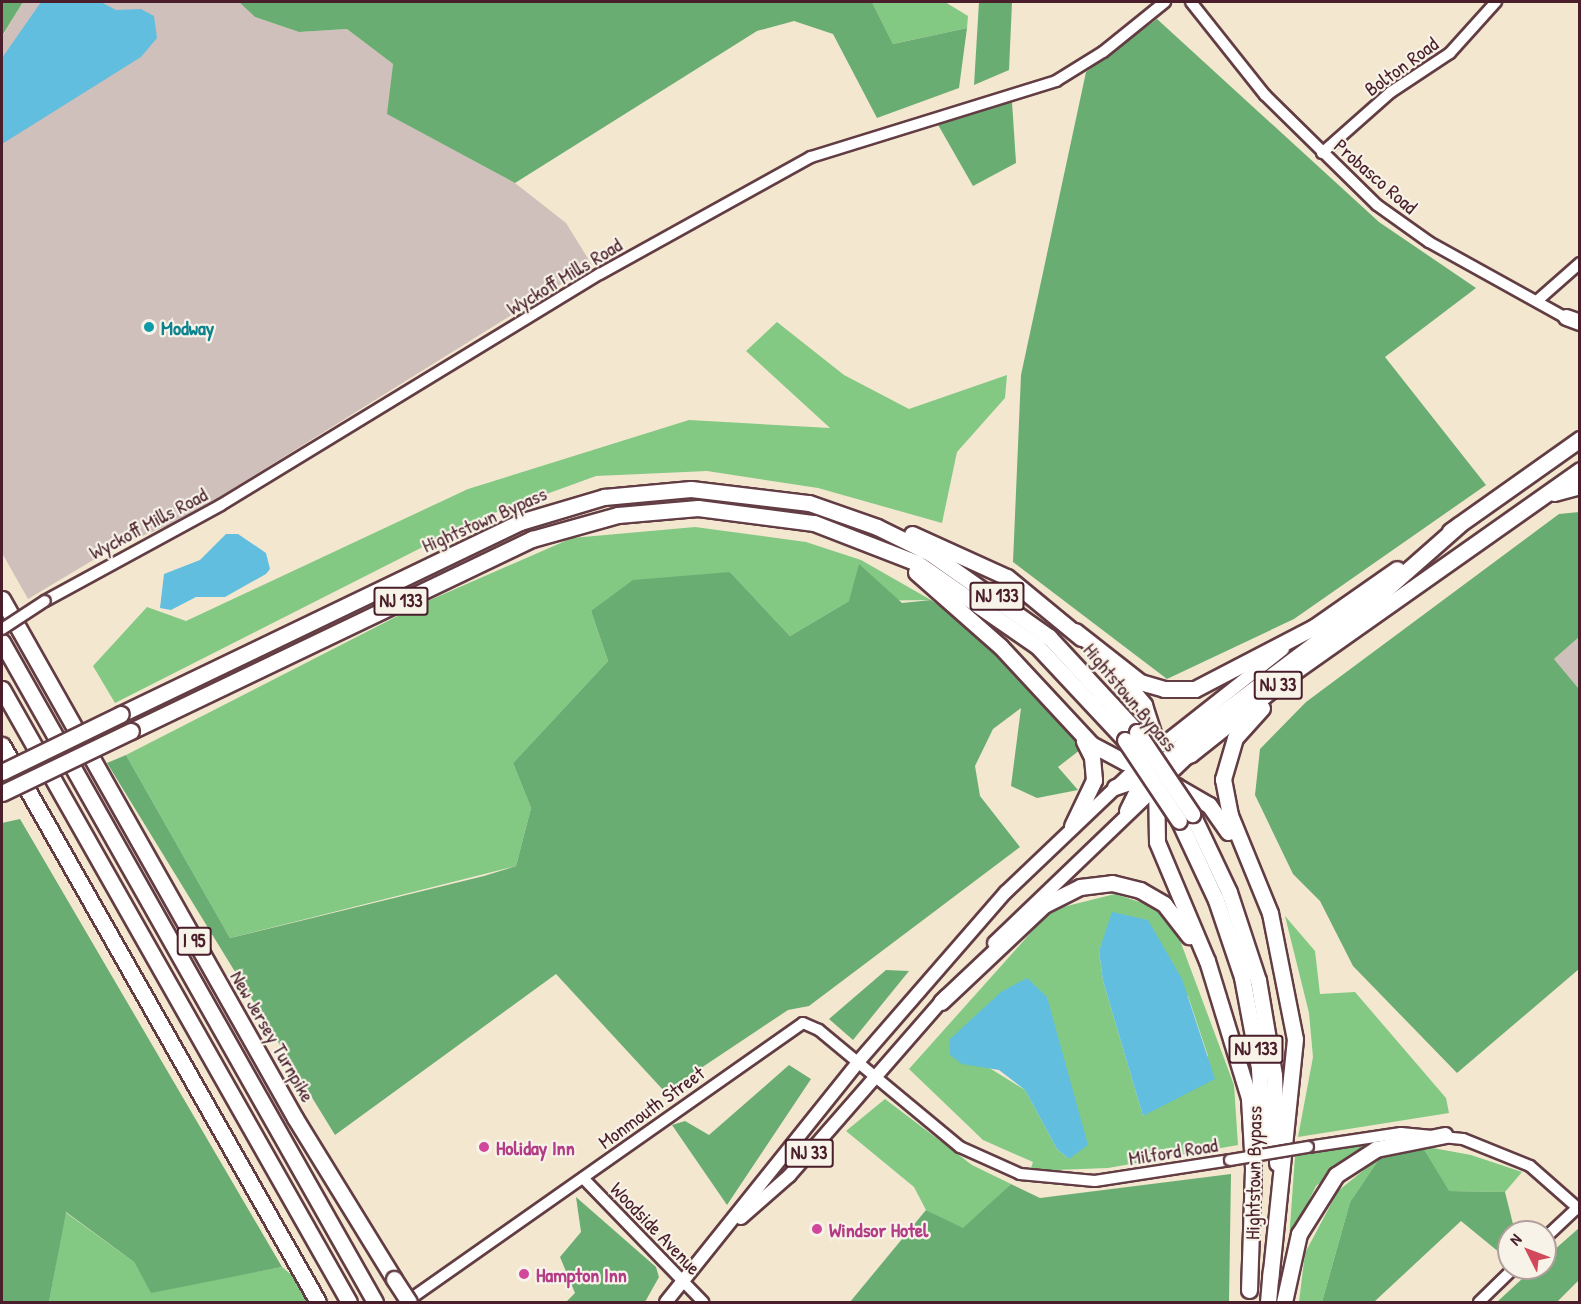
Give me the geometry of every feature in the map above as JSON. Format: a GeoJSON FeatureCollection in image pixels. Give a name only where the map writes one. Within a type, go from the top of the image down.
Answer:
{"type":"FeatureCollection","features":[{"type":"Feature","properties":{"kind":"highway","name":"NJ 33"},"geometry":{"type":"LineString","coordinates":[[1314,627],[1580,439]]}},
{"type":"Feature","properties":{"kind":"highway","name":"NJ 33"},"geometry":{"type":"LineString","coordinates":[[1152,772],[1191,754],[1369,619],[1580,470]]}},
{"type":"Feature","properties":{"kind":"highway"},"geometry":{"type":"LineString","coordinates":[[1537,500],[1580,486]]}},
{"type":"Feature","properties":{"kind":"highway","name":"Hightstown Bypass"},"geometry":{"type":"LineString","coordinates":[[2,772],[500,531],[561,508],[633,493],[691,489],[750,492],[823,507],[918,547],[991,591],[1070,656],[1131,736],[1186,818],[1245,936],[1269,1038],[1277,1135],[1268,1302]]}},
{"type":"Feature","properties":{"kind":"highway"},"geometry":{"type":"LineString","coordinates":[[823,507],[865,515],[977,561],[1028,591],[1133,678],[1179,690],[1221,680],[1314,627]]}},
{"type":"Feature","properties":{"kind":"highway","name":"Hightstown Bypass"},"geometry":{"type":"LineString","coordinates":[[2,794],[480,562],[561,529],[633,513],[698,508],[771,514],[828,527],[903,556],[978,600],[1058,665],[1131,736]]}},
{"type":"Feature","properties":{"kind":"highway"},"geometry":{"type":"LineString","coordinates":[[1127,811],[1152,772],[1245,693],[1383,592],[1459,525]]}},
{"type":"Feature","properties":{"kind":"highway"},"geometry":{"type":"LineString","coordinates":[[828,527],[940,589],[1077,731],[1106,754],[1152,772],[1197,795],[1220,817],[1279,954]]}},
{"type":"Feature","properties":{"kind":"highway","name":"New Jersey Turnpike"},"geometry":{"type":"LineString","coordinates":[[2,599],[290,1108],[408,1302]]}},
{"type":"Feature","properties":{"kind":"highway"},"geometry":{"type":"LineString","coordinates":[[1270,1279],[1296,1051],[1270,913],[1227,807],[1225,763],[1252,716],[1369,619]]}},
{"type":"Feature","properties":{"kind":"highway"},"geometry":{"type":"LineString","coordinates":[[1075,631],[1139,698],[1153,726],[1152,772],[1157,842],[1236,1046],[1252,1137],[1248,1296]]}},
{"type":"Feature","properties":{"kind":"highway","name":"I 95"},"geometry":{"type":"LineString","coordinates":[[2,642],[375,1302]]}},
{"type":"Feature","properties":{"kind":"highway","name":"I 95"},"geometry":{"type":"LineString","coordinates":[[2,688],[349,1302]]}},
{"type":"Feature","properties":{"kind":"highway"},"geometry":{"type":"LineString","coordinates":[[1072,826],[1095,775],[1090,751],[1077,731]]}},
{"type":"Feature","properties":{"kind":"highway"},"geometry":{"type":"LineString","coordinates":[[2,745],[318,1302]]}},
{"type":"Feature","properties":{"kind":"highway"},"geometry":{"type":"LineString","coordinates":[[1115,787],[1152,772]]}},
{"type":"Feature","properties":{"kind":"highway","name":"Hightstown Bypass"},"geometry":{"type":"LineString","coordinates":[[1186,818],[1230,937],[1255,1044],[1263,1151],[1248,1296]]}},
{"type":"Feature","properties":{"kind":"highway"},"geometry":{"type":"LineString","coordinates":[[941,1002],[1052,900],[1090,885],[1122,885],[1157,898],[1183,925],[1236,1046]]}},
{"type":"Feature","properties":{"kind":"highway"},"geometry":{"type":"LineString","coordinates":[[1284,1302],[1299,1234],[1332,1180],[1376,1149],[1445,1135]]}},
{"type":"Feature","properties":{"kind":"main road","name":"NJ 33"},"geometry":{"type":"LineString","coordinates":[[1152,772],[1314,627]]}},
{"type":"Feature","properties":{"kind":"main road","name":"NJ 33"},"geometry":{"type":"LineString","coordinates":[[666,1302],[735,1222],[858,1062],[986,914],[1072,826],[1115,787]]}},
{"type":"Feature","properties":{"kind":"main road","name":"NJ 33"},"geometry":{"type":"LineString","coordinates":[[735,1222],[765,1200],[941,1002],[1127,811]]}},
{"type":"Feature","properties":{"kind":"street","name":"Wyckoff Mills Road"},"geometry":{"type":"LineString","coordinates":[[2,629],[45,602],[221,505],[600,274],[811,157],[1056,81],[1103,52],[1165,2]]}},
{"type":"Feature","properties":{"kind":"street","name":"Probasco Road"},"geometry":{"type":"LineString","coordinates":[[1191,2],[1235,62],[1322,153],[1406,227],[1573,320],[1580,327]]}},
{"type":"Feature","properties":{"kind":"street","name":"Bolton Road"},"geometry":{"type":"LineString","coordinates":[[1322,153],[1391,92],[1450,53],[1496,2]]}},
{"type":"Feature","properties":{"kind":"street"},"geometry":{"type":"LineString","coordinates":[[1538,300],[1580,263]]}},
{"type":"Feature","properties":{"kind":"street","name":"Monmouth Street"},"geometry":{"type":"LineString","coordinates":[[408,1302],[800,1024],[812,1025],[858,1062]]}},
{"type":"Feature","properties":{"kind":"street","name":"Milford Road"},"geometry":{"type":"LineString","coordinates":[[858,1062],[960,1147],[1032,1178],[1095,1181],[1401,1133],[1445,1135],[1520,1161],[1578,1209]]}},
{"type":"Feature","properties":{"kind":"street","name":"Woodside Avenue"},"geometry":{"type":"LineString","coordinates":[[583,1178],[703,1302]]}},
{"type":"Feature","properties":{"kind":"street"},"geometry":{"type":"LineString","coordinates":[[1557,1227],[1578,1209]]}},
{"type":"Feature","properties":{"kind":"street"},"geometry":{"type":"LineString","coordinates":[[1479,1302],[1502,1280]]}},
{"type":"Feature","properties":{"kind":"shaded area"},"geometry":{"type":"Polygon","coordinates":[[[23,2],[239,2],[255,17],[299,32],[347,29],[393,64],[388,114],[515,183],[566,223],[592,265],[184,519],[115,547],[28,599],[2,553],[2,37],[23,2]]]}},
{"type":"Feature","properties":{"kind":"shaded area"},"geometry":{"type":"Polygon","coordinates":[[[1579,637],[1579,689],[1554,659],[1579,637]]]}},
{"type":"Feature","properties":{"kind":"green space"},"geometry":{"type":"Polygon","coordinates":[[[2,2],[23,2],[2,36],[2,2]]]}},
{"type":"Feature","properties":{"kind":"green space"},"geometry":{"type":"Polygon","coordinates":[[[239,2],[872,2],[893,44],[967,28],[959,88],[877,118],[833,34],[794,21],[757,31],[515,183],[387,114],[393,64],[347,29],[299,32],[255,17],[239,2]]]}},
{"type":"Feature","properties":{"kind":"green space"},"geometry":{"type":"Polygon","coordinates":[[[872,2],[945,2],[968,16],[967,28],[893,44],[872,2]]]}},
{"type":"Feature","properties":{"kind":"green space"},"geometry":{"type":"Polygon","coordinates":[[[979,2],[1012,2],[1009,70],[974,85],[979,2]]]}},
{"type":"Feature","properties":{"kind":"green space"},"geometry":{"type":"Polygon","coordinates":[[[1157,19],[1379,222],[1476,288],[1385,357],[1486,485],[1294,619],[1167,679],[1013,562],[1021,375],[1086,72],[1157,19]]]}},
{"type":"Feature","properties":{"kind":"green space"},"geometry":{"type":"Polygon","coordinates":[[[1012,102],[1016,163],[973,186],[937,123],[1012,102]]]}},
{"type":"Feature","properties":{"kind":"green space"},"geometry":{"type":"Polygon","coordinates":[[[777,322],[844,375],[909,409],[1007,375],[1005,398],[957,452],[942,523],[818,488],[707,471],[596,476],[478,519],[115,703],[93,666],[147,607],[186,621],[468,489],[689,420],[830,428],[746,351],[777,322]]]}},
{"type":"Feature","properties":{"kind":"green space"},"geometry":{"type":"Polygon","coordinates":[[[1579,512],[1579,637],[1554,659],[1579,689],[1579,969],[1457,1073],[1353,966],[1320,901],[1293,874],[1255,795],[1260,749],[1306,702],[1559,514],[1579,512]]]}},
{"type":"Feature","properties":{"kind":"green space"},"geometry":{"type":"Polygon","coordinates":[[[695,527],[806,542],[861,560],[931,600],[849,601],[790,636],[730,572],[591,611],[608,661],[513,763],[531,808],[516,866],[230,938],[126,755],[421,604],[572,538],[695,527]]]}},
{"type":"Feature","properties":{"kind":"green space"},"geometry":{"type":"Polygon","coordinates":[[[859,564],[902,603],[931,600],[986,639],[1085,746],[1058,767],[1078,790],[1037,798],[1011,786],[1021,708],[993,729],[975,766],[980,796],[1020,847],[809,1006],[788,1010],[665,1092],[556,974],[335,1135],[107,763],[126,755],[230,938],[484,876],[516,866],[531,808],[513,763],[608,661],[591,611],[633,580],[730,572],[790,636],[849,601],[859,564]]]}},
{"type":"Feature","properties":{"kind":"green space"},"geometry":{"type":"Polygon","coordinates":[[[20,819],[282,1267],[151,1293],[134,1262],[66,1212],[49,1302],[2,1302],[2,823],[20,819]]]}},
{"type":"Feature","properties":{"kind":"green space"},"geometry":{"type":"Polygon","coordinates":[[[1115,894],[1149,905],[1175,927],[1234,1085],[1238,1145],[1108,1168],[1030,1171],[1033,1162],[983,1140],[909,1069],[1051,910],[1115,894]],[[1105,936],[1099,951],[1103,981],[1143,1116],[1208,1056],[1188,996],[1105,936]],[[1047,997],[983,1064],[1025,1090],[1057,1149],[1069,1159],[1047,997]]]}},
{"type":"Feature","properties":{"kind":"green space"},"geometry":{"type":"Polygon","coordinates":[[[1285,916],[1315,951],[1320,994],[1355,992],[1446,1098],[1449,1113],[1298,1137],[1313,1057],[1309,1013],[1285,916]]]}},
{"type":"Feature","properties":{"kind":"green space"},"geometry":{"type":"Polygon","coordinates":[[[886,970],[909,971],[853,1040],[829,1019],[886,970]]]}},
{"type":"Feature","properties":{"kind":"green space"},"geometry":{"type":"Polygon","coordinates":[[[789,1065],[811,1079],[727,1205],[672,1125],[685,1121],[709,1135],[789,1065]]]}},
{"type":"Feature","properties":{"kind":"green space"},"geometry":{"type":"Polygon","coordinates":[[[885,1099],[972,1165],[1011,1184],[963,1229],[926,1210],[914,1187],[846,1131],[885,1099]]]}},
{"type":"Feature","properties":{"kind":"green space"},"geometry":{"type":"Polygon","coordinates":[[[1371,1141],[1316,1186],[1289,1241],[1295,1156],[1371,1141]]]}},
{"type":"Feature","properties":{"kind":"green space"},"geometry":{"type":"Polygon","coordinates":[[[1422,1146],[1471,1155],[1522,1172],[1505,1192],[1448,1191],[1422,1146]]]}},
{"type":"Feature","properties":{"kind":"green space"},"geometry":{"type":"Polygon","coordinates":[[[1422,1146],[1449,1191],[1505,1192],[1512,1220],[1497,1220],[1497,1251],[1461,1221],[1374,1302],[1322,1302],[1350,1202],[1381,1156],[1422,1146]]]}},
{"type":"Feature","properties":{"kind":"green space"},"geometry":{"type":"Polygon","coordinates":[[[1381,1156],[1350,1202],[1322,1302],[1299,1302],[1305,1253],[1338,1191],[1381,1156]]]}},
{"type":"Feature","properties":{"kind":"green space"},"geometry":{"type":"Polygon","coordinates":[[[1231,1174],[1229,1302],[850,1302],[926,1210],[963,1228],[1011,1184],[1040,1198],[1231,1174]]]}},
{"type":"Feature","properties":{"kind":"green space"},"geometry":{"type":"Polygon","coordinates":[[[576,1197],[656,1267],[659,1277],[645,1302],[566,1302],[575,1293],[560,1257],[581,1232],[576,1197]]]}},
{"type":"Feature","properties":{"kind":"green space"},"geometry":{"type":"Polygon","coordinates":[[[65,1212],[134,1262],[151,1292],[282,1267],[324,1302],[49,1302],[65,1212]]]}},
{"type":"Feature","properties":{"kind":"green space"},"geometry":{"type":"Polygon","coordinates":[[[1579,1228],[1579,1280],[1557,1302],[1497,1302],[1521,1280],[1557,1280],[1557,1247],[1579,1228]]]}},
{"type":"Feature","properties":{"kind":"water"},"geometry":{"type":"Polygon","coordinates":[[[41,2],[101,2],[116,10],[141,9],[154,16],[157,38],[141,57],[2,144],[2,58],[41,2]]]}},
{"type":"Feature","properties":{"kind":"water"},"geometry":{"type":"Polygon","coordinates":[[[226,534],[238,534],[266,553],[270,569],[266,574],[225,597],[196,597],[171,610],[160,608],[164,574],[200,560],[226,534]]]}},
{"type":"Feature","properties":{"kind":"water"},"geometry":{"type":"Polygon","coordinates":[[[1112,912],[1148,920],[1182,979],[1215,1079],[1143,1116],[1103,981],[1099,951],[1112,912]]]}},
{"type":"Feature","properties":{"kind":"water"},"geometry":{"type":"Polygon","coordinates":[[[1027,978],[1047,997],[1088,1145],[1069,1159],[1057,1149],[1025,1090],[999,1070],[962,1064],[950,1055],[949,1040],[1001,992],[1027,978]]]}},
{"type":"Feature","properties":{"kind":"place","name":"Modway"},"geometry":{"type":"Point","coordinates":[149,327]}},
{"type":"Feature","properties":{"kind":"place","name":"Holiday Inn"},"geometry":{"type":"Point","coordinates":[484,1147]}},
{"type":"Feature","properties":{"kind":"place","name":"Windsor Hotel"},"geometry":{"type":"Point","coordinates":[817,1229]}},
{"type":"Feature","properties":{"kind":"place","name":"Hampton Inn"},"geometry":{"type":"Point","coordinates":[524,1274]}}]}
